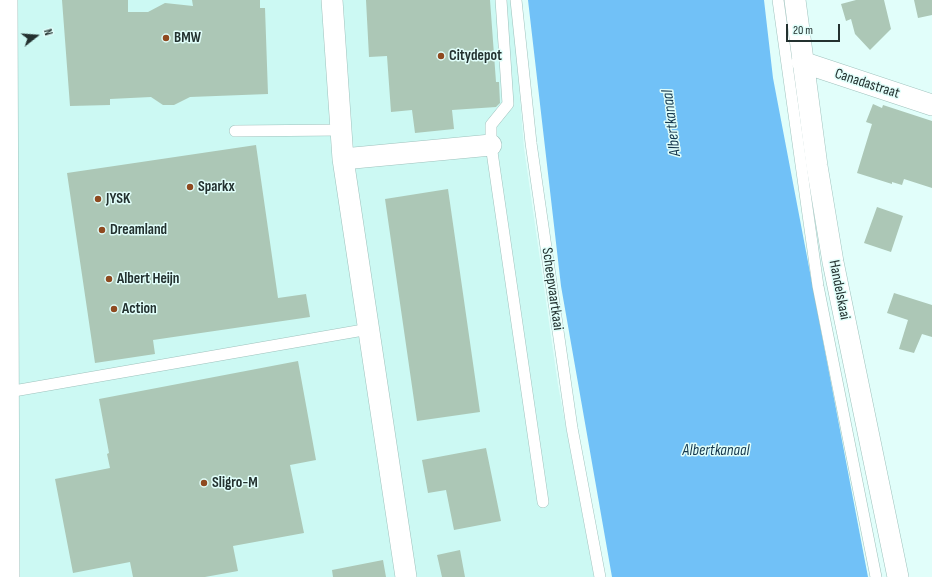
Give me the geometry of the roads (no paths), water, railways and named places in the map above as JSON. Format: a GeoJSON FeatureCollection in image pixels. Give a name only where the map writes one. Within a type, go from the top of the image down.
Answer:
{"type":"FeatureCollection","features":[{"type":"Feature","properties":{"kind":"street"},"geometry":{"type":"LineString","coordinates":[[7,0],[9,577]]}},
{"type":"Feature","properties":{"kind":"street"},"geometry":{"type":"LineString","coordinates":[[332,0],[343,159],[406,577]]}},
{"type":"Feature","properties":{"kind":"street","name":"Handelskaai"},"geometry":{"type":"LineString","coordinates":[[795,0],[802,62],[833,262],[898,577]]}},
{"type":"Feature","properties":{"kind":"street","name":"Canadastraat"},"geometry":{"type":"LineString","coordinates":[[802,62],[932,105]]}},
{"type":"Feature","properties":{"kind":"street"},"geometry":{"type":"LineString","coordinates":[[343,159],[491,145]]}},
{"type":"Feature","properties":{"kind":"lane"},"geometry":{"type":"LineString","coordinates":[[500,0],[508,104],[491,125],[491,145],[544,502]]}},
{"type":"Feature","properties":{"kind":"lane","name":"Scheepvaartkaai"},"geometry":{"type":"LineString","coordinates":[[516,0],[531,143],[570,413],[600,577]]}},
{"type":"Feature","properties":{"kind":"lane","name":"Handelskaai"},"geometry":{"type":"LineString","coordinates":[[778,0],[818,286],[876,577]]}},
{"type":"Feature","properties":{"kind":"lane"},"geometry":{"type":"LineString","coordinates":[[235,130],[341,130]]}},
{"type":"Feature","properties":{"kind":"lane"},"geometry":{"type":"LineString","coordinates":[[8,392],[369,329]]}},
{"type":"Feature","properties":{"kind":"water","name":"Albertkanaal"},"geometry":{"type":"Polygon","coordinates":[[[528,0],[764,0],[773,78],[868,577],[612,577],[561,286],[528,0]]]}},
{"type":"Feature","properties":{"kind":"place","name":"BMW"},"geometry":{"type":"Point","coordinates":[166,38]}},
{"type":"Feature","properties":{"kind":"place","name":"Citydepot"},"geometry":{"type":"Point","coordinates":[441,56]}},
{"type":"Feature","properties":{"kind":"place","name":"Sparkx"},"geometry":{"type":"Point","coordinates":[190,187]}},
{"type":"Feature","properties":{"kind":"place","name":"JYSK"},"geometry":{"type":"Point","coordinates":[98,199]}},
{"type":"Feature","properties":{"kind":"place","name":"Dreamland"},"geometry":{"type":"Point","coordinates":[102,230]}},
{"type":"Feature","properties":{"kind":"place","name":"Albert Heijn"},"geometry":{"type":"Point","coordinates":[109,279]}},
{"type":"Feature","properties":{"kind":"place","name":"Action"},"geometry":{"type":"Point","coordinates":[114,309]}},
{"type":"Feature","properties":{"kind":"place","name":"Sligro-M"},"geometry":{"type":"Point","coordinates":[204,483]}}]}
